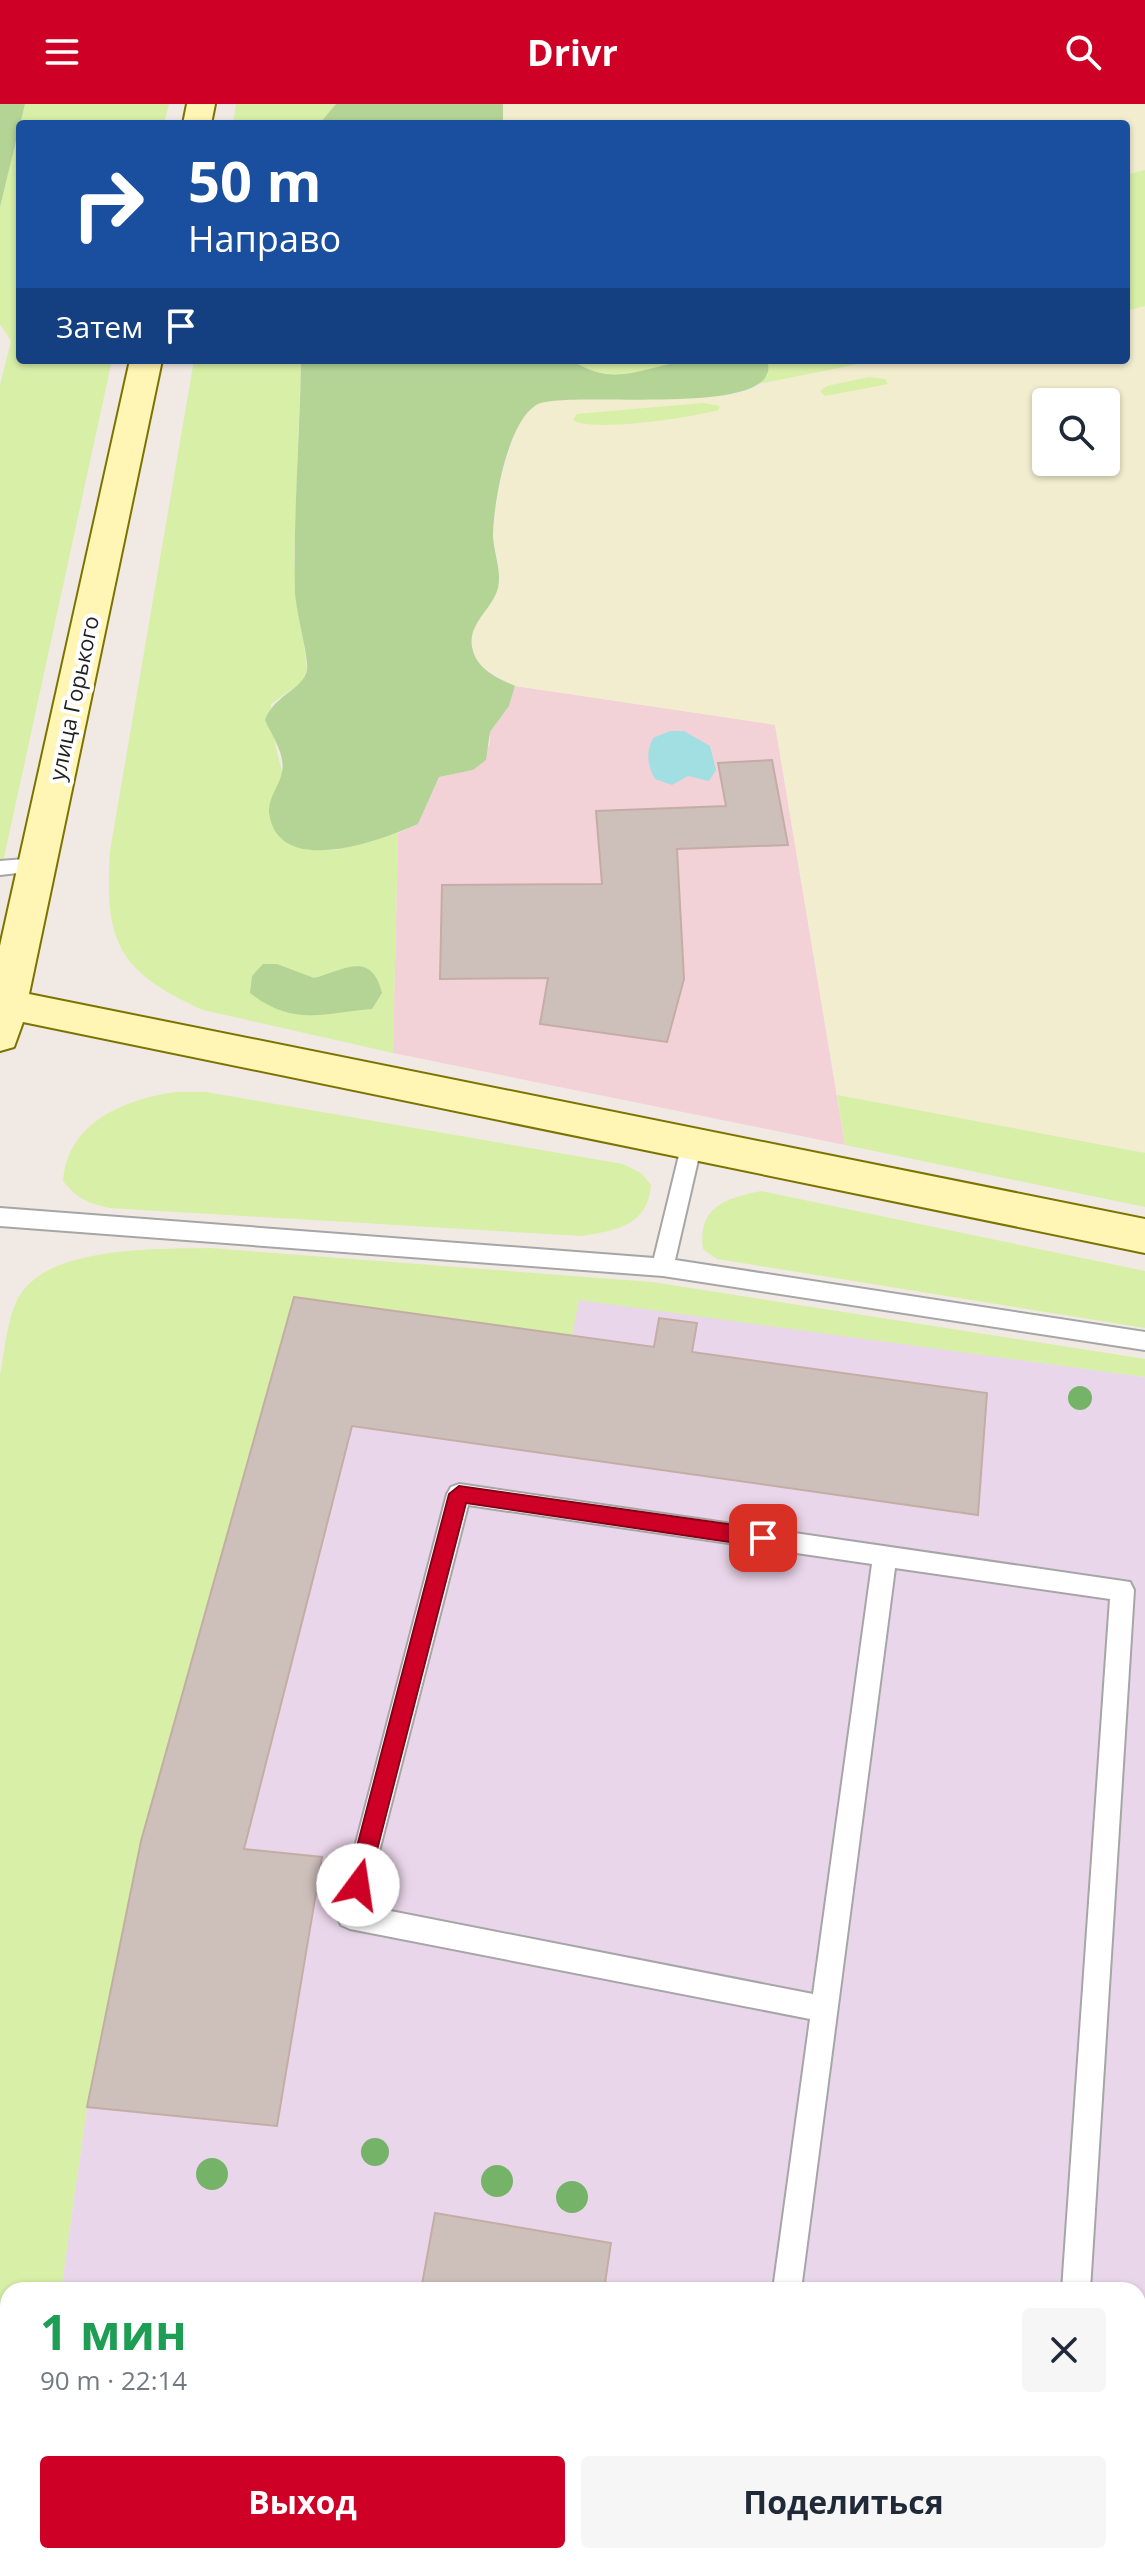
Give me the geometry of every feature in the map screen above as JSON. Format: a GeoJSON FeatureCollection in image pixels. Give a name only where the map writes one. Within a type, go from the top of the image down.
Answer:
{"type":"FeatureCollection","features":[{"type":"Feature","properties":{"kind":"main road","name":"улица Горького"},"geometry":{"type":"LineString","coordinates":[[3,1020],[18,866],[145,364]]}},
{"type":"Feature","properties":{"kind":"main road"},"geometry":{"type":"LineString","coordinates":[[3,1020],[692,1143],[1145,1236]]}},
{"type":"Feature","properties":{"kind":"lane"},"geometry":{"type":"LineString","coordinates":[[663,1267],[692,1143]]}},
{"type":"Feature","properties":{"kind":"lane"},"geometry":{"type":"LineString","coordinates":[[0,1217],[663,1267],[1145,1341]]}},
{"type":"Feature","properties":{"kind":"lane"},"geometry":{"type":"LineString","coordinates":[[824,2009],[350,1916],[459,1494],[1122,1590],[1077,2282]]}},
{"type":"Feature","properties":{"kind":"lane"},"geometry":{"type":"LineString","coordinates":[[788,2282],[885,1556]]}},
{"type":"Feature","properties":{"kind":"shaded area"},"geometry":{"type":"Polygon","coordinates":[[[503,104],[1145,104],[1145,170],[1130,174],[1130,120],[503,120],[503,104]]]}},
{"type":"Feature","properties":{"kind":"shaded area"},"geometry":{"type":"Polygon","coordinates":[[[1145,306],[1145,1153],[837,1095],[775,725],[515,686],[482,667],[472,650],[471,632],[481,618],[499,565],[493,537],[497,496],[521,419],[537,404],[553,399],[631,400],[733,395],[795,375],[856,364],[1130,364],[1130,310],[1145,306]]]}},
{"type":"Feature","properties":{"kind":"shaded area"},"geometry":{"type":"Polygon","coordinates":[[[515,686],[775,724],[845,1145],[393,1053],[398,833],[418,824],[439,777],[473,770],[490,744],[490,732],[509,706],[515,686]]]}},
{"type":"Feature","properties":{"kind":"shaded area"},"geometry":{"type":"Polygon","coordinates":[[[294,1297],[571,1336],[579,1299],[1145,1377],[1145,2282],[62,2282],[87,2107],[142,1839],[294,1297]]]}},
{"type":"Feature","properties":{"kind":"green space"},"geometry":{"type":"Polygon","coordinates":[[[0,104],[25,104],[21,120],[16,120],[16,141],[0,207],[0,104]]]}},
{"type":"Feature","properties":{"kind":"green space"},"geometry":{"type":"Polygon","coordinates":[[[25,104],[169,104],[165,120],[21,120],[25,104]]]}},
{"type":"Feature","properties":{"kind":"green space"},"geometry":{"type":"Polygon","coordinates":[[[236,104],[336,104],[322,120],[234,120],[236,104]]]}},
{"type":"Feature","properties":{"kind":"green space"},"geometry":{"type":"Polygon","coordinates":[[[336,104],[503,104],[503,120],[322,120],[336,104]]]}},
{"type":"Feature","properties":{"kind":"green space"},"geometry":{"type":"Polygon","coordinates":[[[16,141],[16,364],[111,364],[0,876],[0,385],[11,341],[0,324],[0,207],[16,141]]]}},
{"type":"Feature","properties":{"kind":"green space"},"geometry":{"type":"Polygon","coordinates":[[[1145,170],[1145,306],[1130,310],[1130,174],[1145,170]]]}},
{"type":"Feature","properties":{"kind":"green space"},"geometry":{"type":"Polygon","coordinates":[[[193,364],[301,364],[294,560],[307,669],[302,682],[271,704],[272,722],[284,777],[307,850],[335,850],[398,833],[393,1053],[203,1010],[152,982],[122,950],[114,931],[110,908],[110,851],[193,364]]]}},
{"type":"Feature","properties":{"kind":"green space"},"geometry":{"type":"Polygon","coordinates":[[[301,364],[578,364],[601,373],[627,374],[669,364],[766,364],[764,379],[744,391],[710,397],[555,401],[536,405],[526,415],[510,445],[496,503],[493,534],[498,588],[472,638],[474,655],[483,667],[515,686],[509,706],[490,732],[486,760],[473,770],[439,777],[418,824],[381,838],[333,850],[310,850],[291,845],[276,833],[269,812],[283,765],[265,720],[275,704],[300,683],[307,670],[295,592],[301,364]]]}},
{"type":"Feature","properties":{"kind":"green space"},"geometry":{"type":"Polygon","coordinates":[[[578,364],[671,364],[628,374],[600,373],[578,364]]]}},
{"type":"Feature","properties":{"kind":"green space"},"geometry":{"type":"Polygon","coordinates":[[[767,364],[858,364],[758,384],[768,375],[767,364]]]}},
{"type":"Feature","properties":{"kind":"green space"},"geometry":{"type":"Polygon","coordinates":[[[869,377],[885,379],[888,384],[825,396],[820,391],[827,386],[869,377]]]}},
{"type":"Feature","properties":{"kind":"green space"},"geometry":{"type":"Polygon","coordinates":[[[703,403],[720,406],[718,410],[666,420],[600,425],[573,420],[577,414],[703,403]]]}},
{"type":"Feature","properties":{"kind":"green space"},"geometry":{"type":"Polygon","coordinates":[[[263,964],[277,964],[314,978],[345,968],[363,967],[377,979],[382,993],[372,1009],[323,1015],[295,1014],[266,1004],[250,993],[252,976],[263,964]]]}},
{"type":"Feature","properties":{"kind":"green space"},"geometry":{"type":"Polygon","coordinates":[[[176,1092],[206,1092],[623,1164],[641,1173],[651,1185],[649,1198],[644,1209],[628,1224],[581,1236],[109,1208],[83,1199],[63,1181],[75,1143],[102,1117],[137,1101],[176,1092]]]}},
{"type":"Feature","properties":{"kind":"green space"},"geometry":{"type":"Polygon","coordinates":[[[837,1095],[1145,1153],[1145,1207],[845,1145],[837,1095]]]}},
{"type":"Feature","properties":{"kind":"green space"},"geometry":{"type":"Polygon","coordinates":[[[761,1191],[1145,1271],[1145,1328],[717,1259],[703,1249],[702,1235],[709,1214],[726,1201],[761,1191]]]}},
{"type":"Feature","properties":{"kind":"green space"},"geometry":{"type":"Polygon","coordinates":[[[210,1248],[652,1282],[1145,1359],[1145,1377],[579,1300],[572,1336],[294,1298],[142,1839],[87,2107],[62,2282],[0,2282],[0,1375],[5,1343],[17,1301],[37,1277],[83,1258],[164,1249],[210,1248]]]}},
{"type":"Feature","properties":{"kind":"water"},"geometry":{"type":"Polygon","coordinates":[[[670,731],[684,731],[710,746],[716,770],[709,781],[688,776],[672,785],[655,779],[648,758],[653,738],[670,731]]]}},
{"type":"Feature","properties":{"kind":"building"},"geometry":{"type":"Polygon","coordinates":[[[772,760],[788,845],[677,849],[684,979],[667,1042],[540,1024],[548,978],[440,979],[442,885],[602,884],[596,811],[726,806],[718,763],[772,760]]]}},
{"type":"Feature","properties":{"kind":"building"},"geometry":{"type":"Polygon","coordinates":[[[294,1297],[654,1347],[659,1318],[697,1323],[692,1352],[987,1393],[978,1515],[352,1426],[244,1849],[322,1857],[277,2126],[87,2107],[141,1841],[294,1297]]]}},
{"type":"Feature","properties":{"kind":"building"},"geometry":{"type":"Polygon","coordinates":[[[435,2213],[611,2243],[605,2282],[422,2282],[435,2213]]]}},
{"type":"Feature","properties":{"kind":"route"},"geometry":{"type":"LineString","coordinates":[[358,1885],[459,1494],[763,1538]]}}]}
